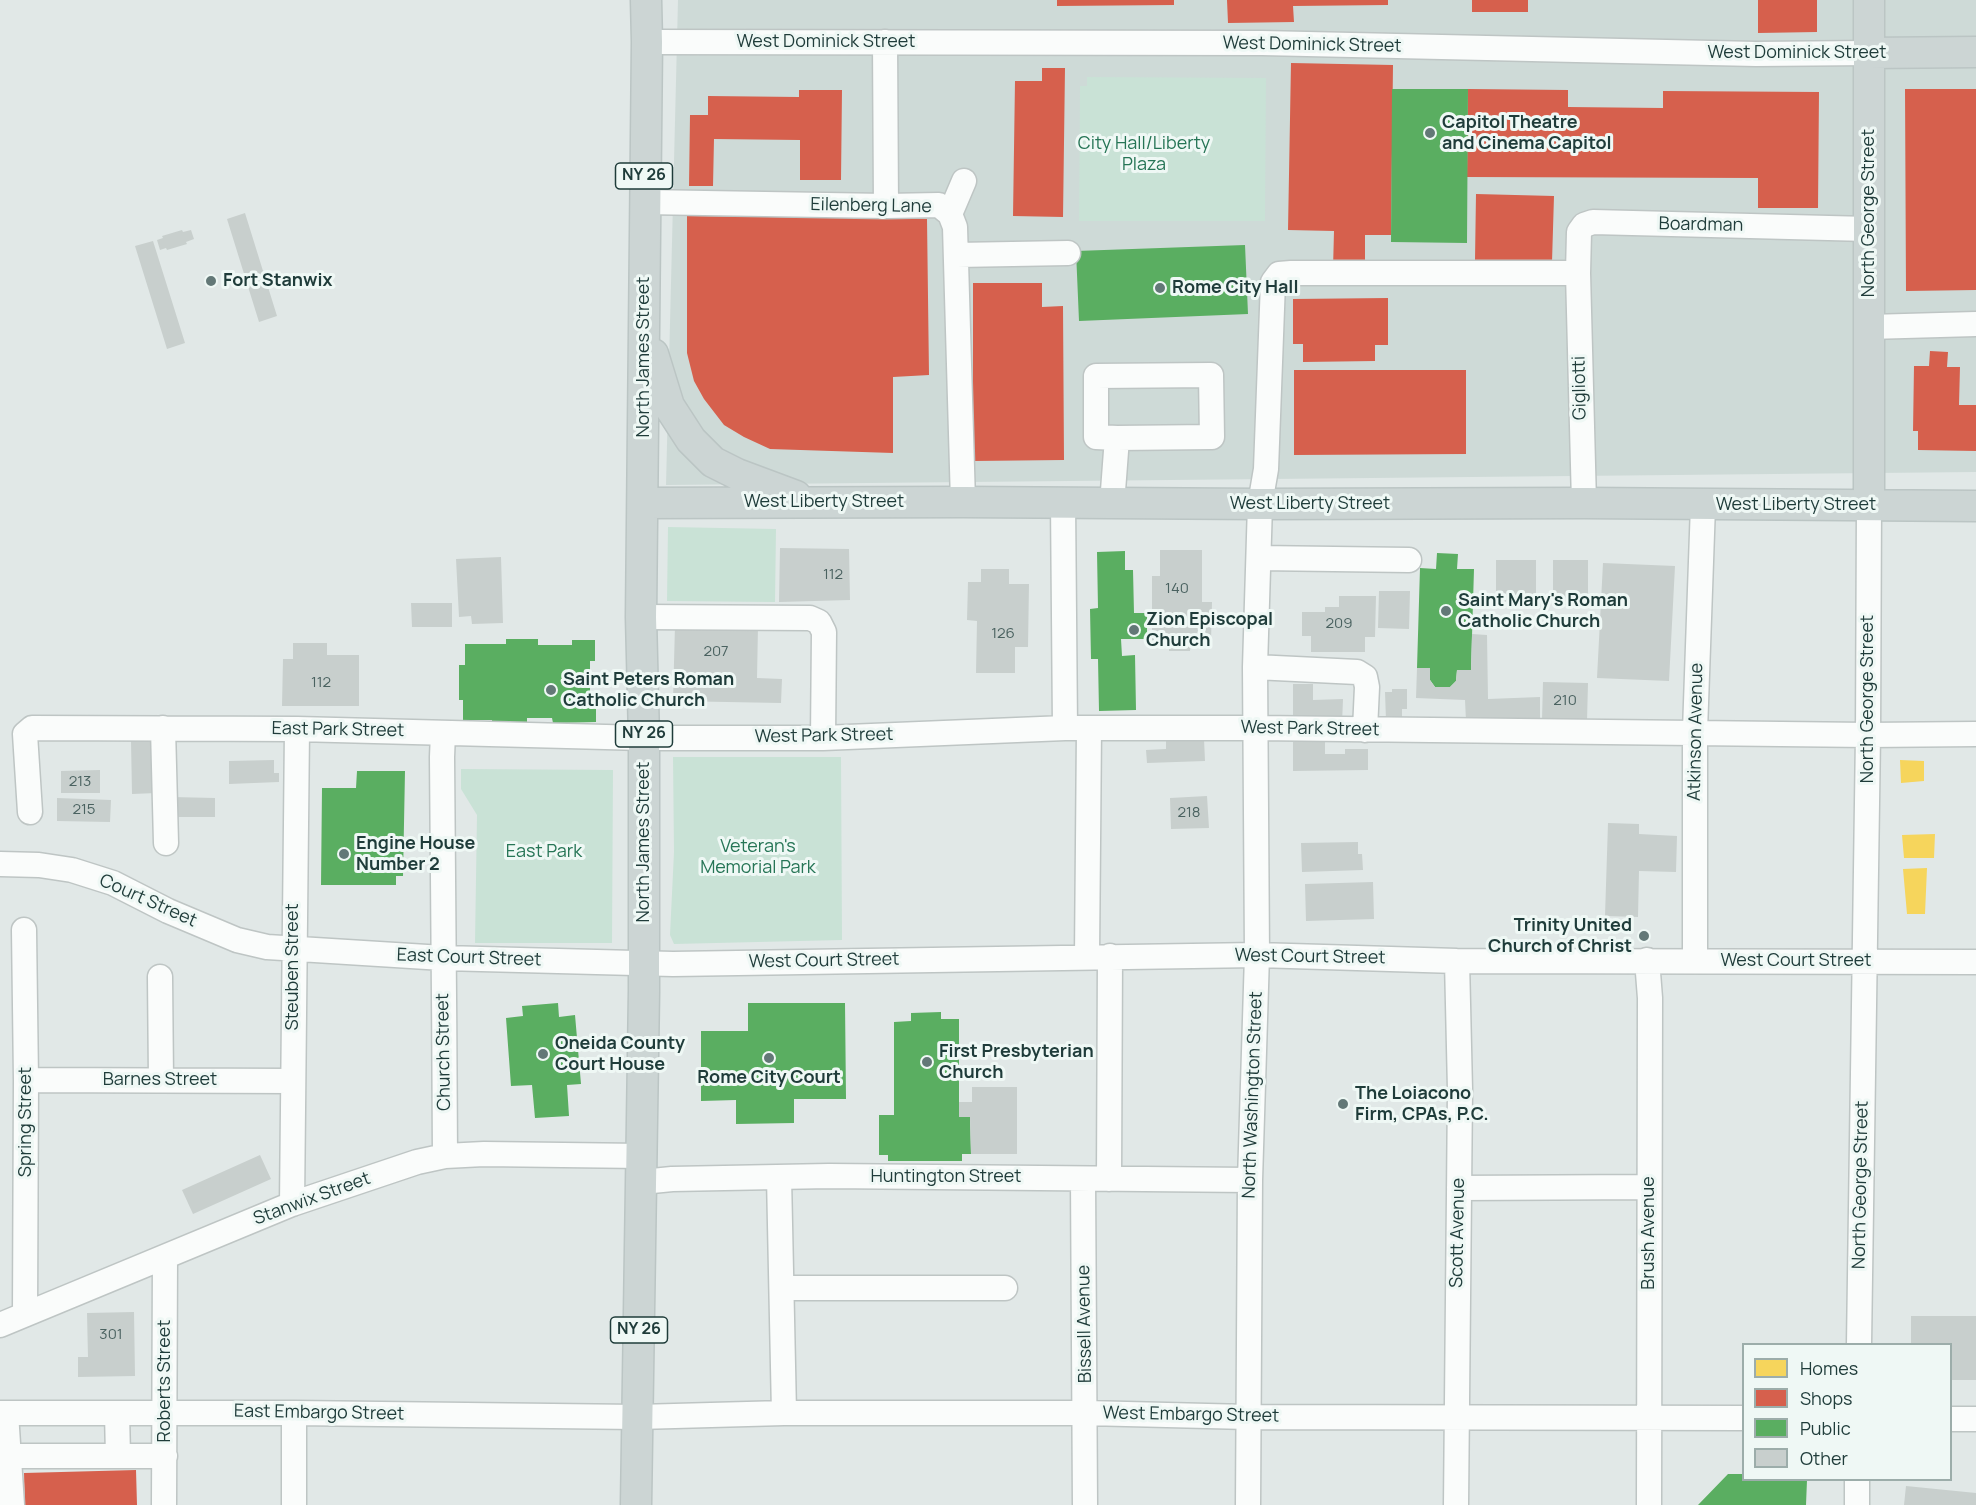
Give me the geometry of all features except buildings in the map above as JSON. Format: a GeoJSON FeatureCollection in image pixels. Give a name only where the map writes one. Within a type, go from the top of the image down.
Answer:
{"type":"FeatureCollection","features":[{"type":"Feature","properties":{"kind":"main road","name":"North James Street"},"geometry":{"type":"LineString","coordinates":[[636,1505],[645,964],[641,617],[644,503],[644,202],[647,42],[645,0]]}},
{"type":"Feature","properties":{"kind":"main road","name":"North George Street"},"geometry":{"type":"LineString","coordinates":[[1869,0],[1869,505]]}},
{"type":"Feature","properties":{"kind":"main road","name":"West Dominick Street"},"geometry":{"type":"LineString","coordinates":[[1869,53],[1976,52]]}},
{"type":"Feature","properties":{"kind":"main road"},"geometry":{"type":"LineString","coordinates":[[644,309],[654,357],[669,406],[691,440],[713,462],[738,474],[813,502]]}},
{"type":"Feature","properties":{"kind":"main road","name":"West Liberty Street"},"geometry":{"type":"LineString","coordinates":[[644,503],[1584,503],[1976,506]]}},
{"type":"Feature","properties":{"kind":"street","name":"West Dominick Street"},"geometry":{"type":"LineString","coordinates":[[647,42],[1262,43],[1756,54],[1869,53]]}},
{"type":"Feature","properties":{"kind":"street"},"geometry":{"type":"LineString","coordinates":[[885,42],[886,207]]}},
{"type":"Feature","properties":{"kind":"street"},"geometry":{"type":"LineString","coordinates":[[950,214],[964,181]]}},
{"type":"Feature","properties":{"kind":"street","name":"Eilenberg Lane"},"geometry":{"type":"LineString","coordinates":[[644,202],[886,207],[939,205],[950,214],[956,227],[963,502]]}},
{"type":"Feature","properties":{"kind":"street","name":"Boardman"},"geometry":{"type":"LineString","coordinates":[[1578,273],[1580,232],[1584,225],[1593,222],[1868,229]]}},
{"type":"Feature","properties":{"kind":"street"},"geometry":{"type":"LineString","coordinates":[[957,255],[1068,253]]}},
{"type":"Feature","properties":{"kind":"street","name":"North Washington Street"},"geometry":{"type":"LineString","coordinates":[[1248,1505],[1250,1180],[1257,954],[1255,667],[1260,504],[1266,469],[1273,282],[1279,274],[1291,273],[1578,273]]}},
{"type":"Feature","properties":{"kind":"street","name":"Gigliotti"},"geometry":{"type":"LineString","coordinates":[[1578,273],[1584,503]]}},
{"type":"Feature","properties":{"kind":"street"},"geometry":{"type":"LineString","coordinates":[[1869,327],[1976,324]]}},
{"type":"Feature","properties":{"kind":"street"},"geometry":{"type":"LineString","coordinates":[[1211,375],[1212,437],[1117,438],[1096,437],[1096,376],[1211,375]]}},
{"type":"Feature","properties":{"kind":"street"},"geometry":{"type":"LineString","coordinates":[[1112,504],[1117,438]]}},
{"type":"Feature","properties":{"kind":"street"},"geometry":{"type":"LineString","coordinates":[[1064,502],[1065,729]]}},
{"type":"Feature","properties":{"kind":"street","name":"Atkinson Avenue"},"geometry":{"type":"LineString","coordinates":[[1695,960],[1695,731],[1703,505]]}},
{"type":"Feature","properties":{"kind":"street","name":"North George Street"},"geometry":{"type":"LineString","coordinates":[[1859,1343],[1869,505]]}},
{"type":"Feature","properties":{"kind":"street"},"geometry":{"type":"LineString","coordinates":[[1259,558],[1410,560]]}},
{"type":"Feature","properties":{"kind":"street"},"geometry":{"type":"LineString","coordinates":[[641,617],[810,618],[819,622],[824,632],[823,738]]}},
{"type":"Feature","properties":{"kind":"street"},"geometry":{"type":"LineString","coordinates":[[1255,667],[1357,672],[1365,677],[1367,687],[1365,730]]}},
{"type":"Feature","properties":{"kind":"street","name":"East Park Street"},"geometry":{"type":"LineString","coordinates":[[30,812],[25,734],[32,728],[297,729],[644,738]]}},
{"type":"Feature","properties":{"kind":"street"},"geometry":{"type":"LineString","coordinates":[[163,728],[166,843]]}},
{"type":"Feature","properties":{"kind":"street","name":"West Park Street"},"geometry":{"type":"LineString","coordinates":[[644,738],[823,738],[1065,729],[1257,728],[1695,731],[1868,735],[1976,734]]}},
{"type":"Feature","properties":{"kind":"street","name":"Steuben Street"},"geometry":{"type":"LineString","coordinates":[[292,1204],[297,729]]}},
{"type":"Feature","properties":{"kind":"street"},"geometry":{"type":"LineString","coordinates":[[1089,729],[1109,1179]]}},
{"type":"Feature","properties":{"kind":"street","name":"Church Street"},"geometry":{"type":"LineString","coordinates":[[443,733],[445,1156]]}},
{"type":"Feature","properties":{"kind":"street","name":"Court Street"},"geometry":{"type":"LineString","coordinates":[[0,864],[39,865],[70,870],[113,883],[168,911],[237,940],[267,948],[293,950]]}},
{"type":"Feature","properties":{"kind":"street"},"geometry":{"type":"LineString","coordinates":[[0,881],[39,865]]}},
{"type":"Feature","properties":{"kind":"street","name":"Spring Street"},"geometry":{"type":"LineString","coordinates":[[24,930],[25,1314]]}},
{"type":"Feature","properties":{"kind":"street","name":"East Court Street"},"geometry":{"type":"LineString","coordinates":[[293,950],[443,958],[645,964]]}},
{"type":"Feature","properties":{"kind":"street","name":"West Court Street"},"geometry":{"type":"LineString","coordinates":[[645,964],[1257,954],[1457,961],[1976,962]]}},
{"type":"Feature","properties":{"kind":"street","name":"Brush Avenue"},"geometry":{"type":"LineString","coordinates":[[1647,960],[1650,998],[1649,1505]]}},
{"type":"Feature","properties":{"kind":"street","name":"Scott Avenue"},"geometry":{"type":"LineString","coordinates":[[1456,1505],[1460,1090],[1457,961]]}},
{"type":"Feature","properties":{"kind":"street"},"geometry":{"type":"LineString","coordinates":[[160,977],[161,1080]]}},
{"type":"Feature","properties":{"kind":"street","name":"Barnes Street"},"geometry":{"type":"LineString","coordinates":[[26,1080],[293,1081]]}},
{"type":"Feature","properties":{"kind":"street","name":"Stanwix Street"},"geometry":{"type":"LineString","coordinates":[[0,1325],[292,1204],[417,1162],[445,1156],[642,1169]]}},
{"type":"Feature","properties":{"kind":"street","name":"Huntington Street"},"geometry":{"type":"LineString","coordinates":[[642,1169],[779,1177],[1250,1180]]}},
{"type":"Feature","properties":{"kind":"street"},"geometry":{"type":"LineString","coordinates":[[779,1177],[784,1413]]}},
{"type":"Feature","properties":{"kind":"street","name":"Bissell Avenue"},"geometry":{"type":"LineString","coordinates":[[1083,1179],[1085,1505]]}},
{"type":"Feature","properties":{"kind":"street"},"geometry":{"type":"LineString","coordinates":[[1459,1188],[1649,1187]]}},
{"type":"Feature","properties":{"kind":"street","name":"Roberts Street"},"geometry":{"type":"LineString","coordinates":[[164,1505],[165,1257]]}},
{"type":"Feature","properties":{"kind":"street"},"geometry":{"type":"LineString","coordinates":[[783,1288],[1005,1288]]}},
{"type":"Feature","properties":{"kind":"street"},"geometry":{"type":"LineString","coordinates":[[3,1413],[12,1505]]}},
{"type":"Feature","properties":{"kind":"street","name":"East Embargo Street"},"geometry":{"type":"LineString","coordinates":[[3,1413],[294,1413],[638,1418]]}},
{"type":"Feature","properties":{"kind":"street"},"geometry":{"type":"LineString","coordinates":[[117,1413],[118,1456]]}},
{"type":"Feature","properties":{"kind":"street"},"geometry":{"type":"LineString","coordinates":[[294,1413],[294,1505]]}},
{"type":"Feature","properties":{"kind":"street","name":"West Embargo Street"},"geometry":{"type":"LineString","coordinates":[[638,1418],[784,1413],[1742,1418]]}},
{"type":"Feature","properties":{"kind":"street"},"geometry":{"type":"LineString","coordinates":[[1952,1419],[1976,1419]]}},
{"type":"Feature","properties":{"kind":"street"},"geometry":{"type":"LineString","coordinates":[[9,1456],[165,1456]]}},
{"type":"Feature","properties":{"kind":"street"},"geometry":{"type":"LineString","coordinates":[[1857,1481],[1857,1505]]}},
{"type":"Feature","properties":{"kind":"shaded area"},"geometry":{"type":"Polygon","coordinates":[[[678,0],[1976,0],[1976,472],[666,485],[678,0]]]}},
{"type":"Feature","properties":{"kind":"green space","name":"City Hall/Liberty Plaza"},"geometry":{"type":"Polygon","coordinates":[[[1087,77],[1266,78],[1265,221],[1079,221],[1080,86],[1087,86],[1087,77]]]}},
{"type":"Feature","properties":{"kind":"green space"},"geometry":{"type":"Polygon","coordinates":[[[668,527],[776,529],[775,602],[667,601],[668,527]]]}},
{"type":"Feature","properties":{"kind":"green space","name":"Veteran's Memorial Park"},"geometry":{"type":"Polygon","coordinates":[[[673,757],[841,757],[842,940],[674,944],[670,935],[674,852],[673,757]]]}},
{"type":"Feature","properties":{"kind":"green space","name":"East Park"},"geometry":{"type":"Polygon","coordinates":[[[461,769],[613,770],[612,943],[475,943],[477,815],[461,789],[461,769]]]}},
{"type":"Feature","properties":{"kind":"place","name":"Capitol Theatre and Cinema Capitol"},"geometry":{"type":"Point","coordinates":[1430,133]}},
{"type":"Feature","properties":{"kind":"place","name":"Fort Stanwix"},"geometry":{"type":"Point","coordinates":[211,281]}},
{"type":"Feature","properties":{"kind":"place","name":"Rome City Hall"},"geometry":{"type":"Point","coordinates":[1160,288]}},
{"type":"Feature","properties":{"kind":"place","name":"Saint Mary's Roman Catholic Church"},"geometry":{"type":"Point","coordinates":[1446,611]}},
{"type":"Feature","properties":{"kind":"place","name":"Zion Episcopal Church"},"geometry":{"type":"Point","coordinates":[1134,630]}},
{"type":"Feature","properties":{"kind":"place","name":"Saint Peters Roman Catholic Church"},"geometry":{"type":"Point","coordinates":[551,690]}},
{"type":"Feature","properties":{"kind":"place","name":"Engine House Number 2"},"geometry":{"type":"Point","coordinates":[344,854]}},
{"type":"Feature","properties":{"kind":"place","name":"Trinity United Church of Christ"},"geometry":{"type":"Point","coordinates":[1644,936]}},
{"type":"Feature","properties":{"kind":"place","name":"Oneida County Court House"},"geometry":{"type":"Point","coordinates":[543,1054]}},
{"type":"Feature","properties":{"kind":"place","name":"Rome City Court"},"geometry":{"type":"Point","coordinates":[769,1058]}},
{"type":"Feature","properties":{"kind":"place","name":"First Presbyterian Church"},"geometry":{"type":"Point","coordinates":[927,1062]}},
{"type":"Feature","properties":{"kind":"place","name":"The Loiacono Firm, CPAs, P.C."},"geometry":{"type":"Point","coordinates":[1343,1104]}}]}
